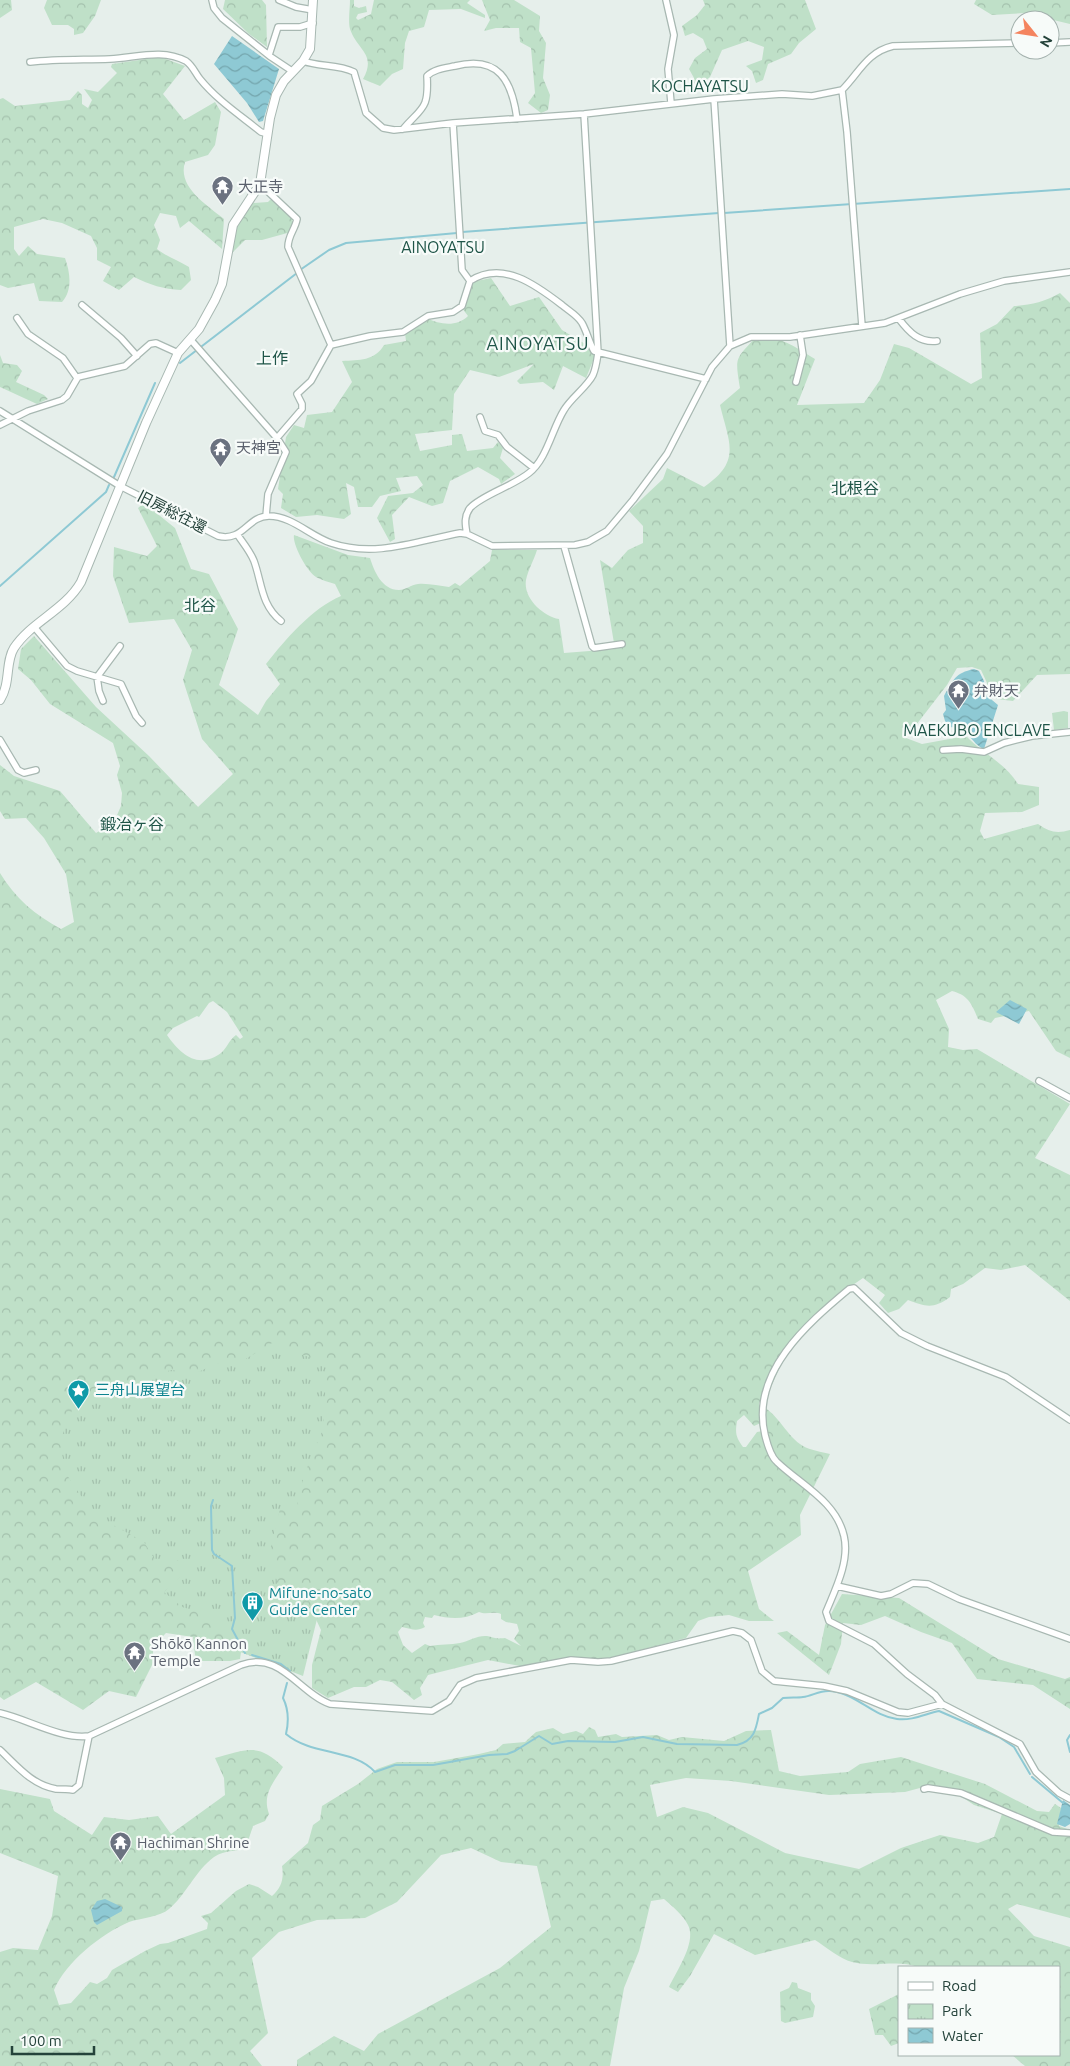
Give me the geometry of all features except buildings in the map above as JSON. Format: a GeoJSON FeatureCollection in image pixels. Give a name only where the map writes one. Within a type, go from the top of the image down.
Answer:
{"type":"FeatureCollection","features":[{"type":"Feature","properties":{"kind":"street"},"geometry":{"type":"LineString","coordinates":[[212,0],[214,8],[222,18],[268,56],[292,71]]}},
{"type":"Feature","properties":{"kind":"street"},"geometry":{"type":"LineString","coordinates":[[279,0],[296,7],[313,10]]}},
{"type":"Feature","properties":{"kind":"street"},"geometry":{"type":"LineString","coordinates":[[0,700],[7,687],[13,649],[78,587],[178,353],[210,312],[218,292],[233,225],[260,184],[276,95],[292,71],[303,61],[310,48],[313,0]]}},
{"type":"Feature","properties":{"kind":"street"},"geometry":{"type":"LineString","coordinates":[[666,0],[674,35],[668,69],[671,103]]}},
{"type":"Feature","properties":{"kind":"street"},"geometry":{"type":"LineString","coordinates":[[268,56],[278,28],[300,27],[313,23]]}},
{"type":"Feature","properties":{"kind":"street"},"geometry":{"type":"LineString","coordinates":[[303,61],[315,65],[344,68],[354,72],[366,113],[383,128],[403,129],[453,123],[584,114],[714,99],[782,94],[812,96],[842,90],[864,62],[881,49],[893,46],[1010,43]]}},
{"type":"Feature","properties":{"kind":"street"},"geometry":{"type":"LineString","coordinates":[[30,62],[72,58],[108,59],[147,54],[162,54],[177,58],[187,62],[200,79],[223,102],[261,132],[268,134]]}},
{"type":"Feature","properties":{"kind":"street"},"geometry":{"type":"LineString","coordinates":[[403,129],[421,113],[426,102],[427,76],[432,72],[480,63],[495,68],[507,81],[514,97],[517,119]]}},
{"type":"Feature","properties":{"kind":"street"},"geometry":{"type":"LineString","coordinates":[[842,90],[862,326]]}},
{"type":"Feature","properties":{"kind":"street"},"geometry":{"type":"LineString","coordinates":[[714,99],[730,346]]}},
{"type":"Feature","properties":{"kind":"street"},"geometry":{"type":"LineString","coordinates":[[467,534],[465,519],[472,507],[510,487],[534,468],[572,396],[592,377],[598,353],[584,114]]}},
{"type":"Feature","properties":{"kind":"street"},"geometry":{"type":"LineString","coordinates":[[453,123],[462,270],[470,281]]}},
{"type":"Feature","properties":{"kind":"street"},"geometry":{"type":"LineString","coordinates":[[260,184],[297,220],[296,226],[288,237],[288,247],[331,346]]}},
{"type":"Feature","properties":{"kind":"street"},"geometry":{"type":"LineString","coordinates":[[277,438],[302,410],[297,394],[311,382],[331,346],[370,336],[404,332],[428,316],[453,312],[462,306],[470,281],[480,274],[491,272],[513,276],[542,289],[574,313],[582,323],[594,351],[598,353],[706,379]]}},
{"type":"Feature","properties":{"kind":"street"},"geometry":{"type":"LineString","coordinates":[[281,621],[270,610],[265,600],[254,561],[237,534],[258,518],[266,516],[286,519],[312,536],[349,548],[384,550],[447,535],[467,534],[492,546],[564,546],[588,542],[607,531],[667,454],[716,361],[730,346],[751,337],[800,335],[899,319],[960,294],[1004,281],[1070,272]]}},
{"type":"Feature","properties":{"kind":"street"},"geometry":{"type":"LineString","coordinates":[[82,305],[121,338],[137,356]]}},
{"type":"Feature","properties":{"kind":"street"},"geometry":{"type":"LineString","coordinates":[[17,318],[28,334],[63,358],[77,378]]}},
{"type":"Feature","properties":{"kind":"street"},"geometry":{"type":"LineString","coordinates":[[899,319],[912,334],[927,342],[936,341]]}},
{"type":"Feature","properties":{"kind":"street"},"geometry":{"type":"LineString","coordinates":[[796,382],[803,355],[800,335]]}},
{"type":"Feature","properties":{"kind":"street"},"geometry":{"type":"LineString","coordinates":[[190,339],[277,438],[286,452],[268,494],[266,516]]}},
{"type":"Feature","properties":{"kind":"street"},"geometry":{"type":"LineString","coordinates":[[0,425],[28,411],[62,400],[67,396],[77,378],[82,375],[125,366],[150,344],[156,343],[178,353]]}},
{"type":"Feature","properties":{"kind":"street","name":"旧房総往還"},"geometry":{"type":"LineString","coordinates":[[0,411],[120,486],[218,536],[228,538],[237,534]]}},
{"type":"Feature","properties":{"kind":"street"},"geometry":{"type":"LineString","coordinates":[[480,416],[485,430],[498,435],[507,447],[534,468]]}},
{"type":"Feature","properties":{"kind":"street"},"geometry":{"type":"LineString","coordinates":[[564,546],[592,646],[594,648],[622,644]]}},
{"type":"Feature","properties":{"kind":"street"},"geometry":{"type":"LineString","coordinates":[[35,628],[68,666],[121,684],[136,716],[142,722]]}},
{"type":"Feature","properties":{"kind":"street"},"geometry":{"type":"LineString","coordinates":[[103,701],[98,691],[97,677],[120,646]]}},
{"type":"Feature","properties":{"kind":"street"},"geometry":{"type":"LineString","coordinates":[[943,750],[961,749],[984,752],[1004,743],[1032,736],[1070,732]]}},
{"type":"Feature","properties":{"kind":"street"},"geometry":{"type":"LineString","coordinates":[[0,740],[18,770],[24,773],[36,770]]}},
{"type":"Feature","properties":{"kind":"street"},"geometry":{"type":"LineString","coordinates":[[1039,1081],[1070,1098]]}},
{"type":"Feature","properties":{"kind":"street"},"geometry":{"type":"LineString","coordinates":[[1070,1420],[1006,1376],[926,1346],[902,1332],[858,1290],[849,1289],[822,1313],[784,1354],[774,1368],[763,1405],[763,1426],[775,1461],[802,1482],[836,1517],[844,1536],[845,1550],[837,1586],[826,1612],[829,1621],[874,1644],[907,1674],[935,1695],[942,1704],[1020,1744],[1036,1772],[1059,1793],[1070,1799]]}},
{"type":"Feature","properties":{"kind":"street"},"geometry":{"type":"LineString","coordinates":[[837,1586],[882,1596],[891,1594],[913,1583],[928,1584],[959,1600],[1070,1639]]}},
{"type":"Feature","properties":{"kind":"street"},"geometry":{"type":"LineString","coordinates":[[0,1713],[78,1738],[89,1736],[248,1662],[264,1661],[274,1665],[315,1697],[330,1704],[432,1710],[448,1701],[460,1685],[476,1678],[571,1660],[611,1661],[733,1631],[742,1633],[751,1640],[762,1671],[774,1680],[824,1686],[847,1691],[898,1712],[908,1713],[942,1704]]}},
{"type":"Feature","properties":{"kind":"street"},"geometry":{"type":"LineString","coordinates":[[0,1750],[17,1770],[30,1778],[55,1789],[73,1790],[79,1785],[89,1736]]}},
{"type":"Feature","properties":{"kind":"street"},"geometry":{"type":"LineString","coordinates":[[924,1789],[962,1793],[1054,1832],[1070,1833]]}},
{"type":"Feature","properties":{"kind":"green space"},"geometry":{"type":"Polygon","coordinates":[[[0,0],[11,0],[12,10],[0,18],[0,0]]]}},
{"type":"Feature","properties":{"kind":"green space"},"geometry":{"type":"Polygon","coordinates":[[[47,0],[101,0],[95,16],[83,33],[74,35],[74,29],[68,25],[52,25],[44,8],[47,0]]]}},
{"type":"Feature","properties":{"kind":"green space"},"geometry":{"type":"Polygon","coordinates":[[[225,0],[262,0],[266,5],[267,47],[249,34],[223,9],[225,0]]]}},
{"type":"Feature","properties":{"kind":"green space"},"geometry":{"type":"Polygon","coordinates":[[[350,0],[354,0],[354,6],[359,8],[366,6],[367,12],[358,14],[356,18],[358,20],[371,14],[374,0],[470,0],[467,3],[485,15],[485,18],[461,9],[429,10],[424,27],[409,31],[405,43],[403,69],[392,74],[380,86],[363,79],[368,64],[364,52],[350,29],[350,0]]]}},
{"type":"Feature","properties":{"kind":"green space"},"geometry":{"type":"Polygon","coordinates":[[[482,0],[514,0],[540,16],[539,31],[546,43],[543,78],[550,95],[548,110],[541,113],[528,103],[535,93],[531,48],[520,42],[519,28],[496,28],[484,31],[490,20],[482,0]]]}},
{"type":"Feature","properties":{"kind":"green space"},"geometry":{"type":"Polygon","coordinates":[[[703,0],[805,0],[816,29],[799,43],[791,54],[768,64],[763,80],[756,83],[752,71],[746,66],[762,60],[764,47],[748,41],[722,50],[710,77],[690,92],[694,78],[689,69],[695,58],[707,49],[703,39],[693,33],[685,36],[682,26],[697,15],[705,5],[703,0]]]}},
{"type":"Feature","properties":{"kind":"green space"},"geometry":{"type":"Polygon","coordinates":[[[976,0],[1070,0],[1070,24],[1060,22],[1060,10],[1010,10],[1010,14],[992,15],[974,4],[976,0]]]}},
{"type":"Feature","properties":{"kind":"green space"},"geometry":{"type":"Polygon","coordinates":[[[160,57],[185,66],[163,94],[184,120],[215,102],[221,112],[215,145],[208,155],[185,162],[184,171],[185,179],[195,195],[224,219],[222,249],[189,221],[180,228],[176,216],[160,213],[154,225],[160,240],[157,249],[189,267],[191,280],[181,290],[157,286],[134,277],[119,290],[103,281],[111,267],[97,260],[97,248],[91,236],[62,223],[43,219],[14,227],[14,249],[19,256],[28,246],[37,254],[65,258],[70,281],[68,292],[62,302],[39,301],[34,283],[8,288],[0,285],[0,99],[3,98],[15,106],[70,100],[78,91],[82,95],[82,104],[88,108],[92,100],[84,89],[98,92],[117,73],[111,67],[112,64],[160,57]]]}},
{"type":"Feature","properties":{"kind":"green space"},"geometry":{"type":"Polygon","coordinates":[[[276,200],[290,214],[293,222],[291,232],[262,240],[245,240],[232,253],[233,234],[252,203],[268,202],[276,200]]]}},
{"type":"Feature","properties":{"kind":"green space"},"geometry":{"type":"Polygon","coordinates":[[[491,278],[510,306],[539,297],[562,330],[585,344],[595,356],[586,378],[563,366],[554,390],[543,382],[520,384],[517,381],[534,364],[499,377],[470,370],[454,394],[452,430],[415,434],[420,451],[452,445],[452,435],[462,434],[467,451],[493,448],[498,442],[503,448],[500,458],[515,474],[501,484],[499,479],[478,467],[450,481],[443,503],[432,506],[409,497],[392,515],[395,539],[390,542],[377,518],[388,496],[413,493],[423,485],[417,476],[396,478],[401,491],[380,496],[372,507],[358,507],[354,487],[346,483],[351,514],[344,519],[317,515],[296,517],[281,508],[283,494],[278,489],[286,437],[294,425],[304,428],[307,415],[332,412],[352,382],[342,361],[366,359],[376,354],[384,345],[406,341],[405,333],[427,318],[448,324],[464,320],[468,316],[462,308],[472,282],[491,278]]]}},
{"type":"Feature","properties":{"kind":"green space"},"geometry":{"type":"Polygon","coordinates":[[[1060,293],[1070,303],[1070,674],[1037,675],[1013,701],[997,699],[987,692],[987,683],[981,670],[972,667],[957,668],[947,685],[906,738],[922,744],[966,736],[1007,770],[1018,784],[1039,787],[1039,805],[1022,812],[985,813],[980,831],[984,839],[1038,824],[1053,832],[1070,830],[1070,1058],[1056,1051],[1029,1011],[995,1018],[991,1023],[978,1019],[969,1001],[962,995],[952,991],[936,1000],[949,1029],[948,1047],[963,1050],[977,1049],[1070,1104],[1035,1158],[1070,1175],[1070,1301],[1025,1265],[1001,1270],[985,1268],[963,1284],[951,1289],[950,1297],[939,1304],[930,1306],[908,1300],[899,1309],[888,1313],[879,1303],[885,1295],[863,1278],[845,1290],[816,1316],[793,1345],[774,1380],[766,1400],[760,1401],[759,1405],[771,1413],[797,1442],[813,1450],[830,1454],[800,1515],[801,1535],[748,1571],[759,1609],[774,1621],[749,1621],[729,1615],[709,1617],[698,1621],[686,1638],[607,1659],[520,1666],[488,1660],[428,1675],[420,1688],[422,1695],[414,1700],[392,1682],[380,1680],[366,1687],[354,1687],[328,1698],[312,1688],[312,1665],[321,1630],[313,1613],[306,1618],[202,1555],[209,1606],[241,1652],[240,1659],[201,1661],[195,1655],[193,1637],[166,1633],[153,1646],[153,1663],[136,1697],[109,1691],[83,1710],[36,1682],[4,1700],[0,1697],[0,873],[19,898],[43,918],[61,929],[74,922],[66,874],[44,838],[26,818],[5,819],[0,811],[0,765],[14,776],[60,791],[96,833],[114,822],[121,806],[122,793],[117,775],[120,766],[113,743],[50,704],[31,680],[18,669],[21,649],[34,636],[96,707],[149,756],[198,807],[233,774],[202,739],[183,680],[192,650],[174,619],[129,623],[113,576],[114,547],[147,556],[157,546],[138,508],[144,503],[175,528],[191,569],[209,574],[238,629],[219,685],[258,715],[266,701],[280,684],[266,664],[290,635],[310,616],[330,601],[341,596],[335,584],[316,577],[308,570],[295,545],[294,535],[348,555],[370,558],[376,574],[383,583],[388,587],[399,590],[418,584],[449,587],[455,583],[460,586],[490,561],[492,550],[537,550],[527,576],[526,587],[535,605],[547,614],[559,619],[564,653],[615,649],[600,560],[612,568],[628,550],[643,543],[643,526],[629,511],[663,479],[667,468],[704,487],[724,469],[730,450],[720,405],[740,388],[737,370],[738,360],[755,338],[780,340],[815,359],[797,405],[864,403],[880,380],[894,344],[909,348],[971,384],[982,378],[980,333],[997,324],[1014,306],[1027,305],[1049,299],[1060,293]],[[213,1001],[209,1003],[199,1017],[197,1016],[173,1028],[167,1035],[190,1058],[205,1060],[213,1058],[223,1051],[236,1035],[240,1039],[243,1037],[227,1012],[213,1001]],[[744,1415],[737,1421],[737,1435],[743,1447],[746,1447],[757,1432],[763,1431],[763,1422],[754,1426],[744,1415]],[[479,1612],[457,1618],[434,1615],[432,1618],[425,1617],[423,1623],[425,1627],[422,1629],[416,1630],[402,1627],[398,1632],[403,1645],[412,1653],[425,1644],[430,1646],[457,1644],[484,1636],[505,1638],[521,1646],[514,1639],[519,1631],[517,1624],[501,1619],[501,1614],[479,1612]]]}},
{"type":"Feature","properties":{"kind":"green space"},"geometry":{"type":"Polygon","coordinates":[[[0,355],[3,363],[17,365],[22,371],[16,382],[44,395],[48,399],[37,404],[0,387],[0,355]]]}},
{"type":"Feature","properties":{"kind":"green space"},"geometry":{"type":"Polygon","coordinates":[[[1068,712],[1068,728],[1054,730],[1052,713],[1068,712]]]}},
{"type":"Feature","properties":{"kind":"green space"},"geometry":{"type":"Polygon","coordinates":[[[272,1343],[327,1364],[323,1429],[304,1475],[297,1506],[280,1509],[270,1550],[281,1599],[296,1607],[311,1607],[319,1611],[303,1676],[235,1650],[213,1616],[182,1607],[164,1592],[195,1563],[179,1560],[157,1563],[144,1542],[93,1514],[65,1472],[60,1441],[76,1400],[171,1370],[196,1373],[216,1364],[244,1360],[272,1343]]]}},
{"type":"Feature","properties":{"kind":"green space"},"geometry":{"type":"Polygon","coordinates":[[[842,1594],[899,1598],[998,1659],[1065,1679],[1070,1677],[1070,1709],[1033,1685],[977,1679],[952,1643],[885,1616],[861,1625],[843,1623],[841,1644],[829,1675],[777,1633],[787,1631],[819,1655],[825,1625],[842,1594]]]}},
{"type":"Feature","properties":{"kind":"green space"},"geometry":{"type":"Polygon","coordinates":[[[589,1727],[595,1730],[598,1737],[616,1734],[622,1737],[657,1735],[669,1740],[682,1737],[724,1741],[746,1731],[771,1730],[779,1771],[800,1776],[848,1772],[860,1764],[901,1757],[985,1784],[1037,1811],[1049,1812],[1055,1804],[1061,1808],[1059,1826],[1070,1830],[1070,1918],[1017,1904],[1008,1909],[1034,1936],[1070,1947],[1070,2066],[1025,2066],[1013,2056],[1060,2056],[1060,1966],[861,1964],[843,1958],[815,1940],[755,1955],[714,1934],[690,1976],[678,1992],[669,1987],[688,1948],[690,1932],[688,1925],[678,1911],[664,1899],[651,1901],[639,1951],[624,1988],[610,2066],[297,2066],[297,2060],[334,2036],[364,2051],[378,2034],[500,1968],[551,1927],[537,1866],[501,1862],[471,1848],[441,1855],[397,1902],[365,1918],[317,1920],[279,1932],[252,1958],[268,2033],[250,2051],[262,2066],[0,2066],[0,1952],[13,1948],[38,1950],[52,1916],[58,1876],[0,1853],[0,1789],[50,1799],[54,1811],[92,1835],[104,1817],[129,1820],[158,1816],[171,1834],[225,1795],[224,1778],[215,1758],[244,1751],[259,1751],[274,1759],[283,1767],[272,1784],[268,1795],[267,1807],[269,1814],[265,1821],[253,1826],[246,1847],[214,1857],[201,1869],[181,1897],[165,1912],[118,1927],[85,1950],[67,1969],[54,1990],[59,2005],[71,2003],[90,1982],[97,1984],[107,1978],[112,1970],[145,1951],[160,1944],[207,1929],[208,1923],[201,1916],[211,1913],[236,1891],[249,1884],[258,1887],[272,1896],[282,1882],[282,1866],[308,1843],[313,1825],[320,1820],[322,1806],[358,1784],[377,1769],[397,1762],[434,1762],[479,1754],[496,1750],[503,1744],[525,1742],[536,1732],[553,1728],[563,1734],[576,1731],[583,1734],[589,1727]],[[686,1778],[650,1785],[657,1817],[683,1807],[708,1813],[785,1853],[859,1869],[901,1848],[940,1835],[978,1843],[994,1837],[1002,1814],[974,1805],[956,1793],[931,1785],[905,1792],[829,1795],[731,1781],[686,1778]]]}},
{"type":"Feature","properties":{"kind":"green space"},"geometry":{"type":"Polygon","coordinates":[[[792,1982],[797,1983],[798,1988],[811,1993],[811,2000],[815,2006],[813,2017],[785,2023],[781,2021],[780,1992],[789,1988],[792,1982]]]}},
{"type":"Feature","properties":{"kind":"green space"},"geometry":{"type":"Polygon","coordinates":[[[898,1994],[898,2043],[891,2046],[883,2035],[875,2035],[869,2009],[898,1994]]]}},
{"type":"Feature","properties":{"kind":"water"},"geometry":{"type":"Polygon","coordinates":[[[232,36],[279,69],[263,121],[259,122],[247,103],[214,64],[232,36]]]}},
{"type":"Feature","properties":{"kind":"water"},"geometry":{"type":"Polygon","coordinates":[[[974,669],[979,671],[984,681],[986,695],[998,705],[984,749],[964,730],[954,727],[947,728],[943,714],[946,710],[944,696],[952,681],[959,675],[974,669]]]}},
{"type":"Feature","properties":{"kind":"water"},"geometry":{"type":"Polygon","coordinates":[[[1010,1000],[1027,1009],[1019,1024],[996,1012],[1010,1000]]]}},
{"type":"Feature","properties":{"kind":"water"},"geometry":{"type":"Polygon","coordinates":[[[1063,1800],[1070,1805],[1070,1824],[1065,1827],[1057,1824],[1063,1800]]]}},
{"type":"Feature","properties":{"kind":"water"},"geometry":{"type":"Polygon","coordinates":[[[105,1899],[122,1907],[122,1911],[97,1925],[94,1922],[91,1910],[97,1901],[105,1899]]]}},
{"type":"Feature","properties":{"kind":"waterway"},"geometry":{"type":"LineString","coordinates":[[724,213],[1070,189]]}},
{"type":"Feature","properties":{"kind":"waterway"},"geometry":{"type":"LineString","coordinates":[[462,232],[719,213]]}},
{"type":"Feature","properties":{"kind":"waterway"},"geometry":{"type":"LineString","coordinates":[[300,270],[329,250],[346,243],[457,233]]}},
{"type":"Feature","properties":{"kind":"waterway"},"geometry":{"type":"LineString","coordinates":[[180,363],[297,273]]}},
{"type":"Feature","properties":{"kind":"waterway"},"geometry":{"type":"LineString","coordinates":[[114,477],[155,383]]}},
{"type":"Feature","properties":{"kind":"waterway"},"geometry":{"type":"LineString","coordinates":[[0,586],[106,492],[109,485]]}},
{"type":"Feature","properties":{"kind":"waterway"},"geometry":{"type":"LineString","coordinates":[[213,1500],[211,1506],[212,1550],[214,1554],[232,1566],[235,1618],[232,1629],[245,1653]]}},
{"type":"Feature","properties":{"kind":"waterway"},"geometry":{"type":"LineString","coordinates":[[252,1655],[281,1664],[290,1671]]}},
{"type":"Feature","properties":{"kind":"waterway"},"geometry":{"type":"LineString","coordinates":[[287,1683],[283,1698],[288,1716],[286,1734],[308,1746],[355,1759],[366,1764],[375,1772],[395,1765],[433,1765],[489,1755],[507,1754],[539,1736],[552,1744],[568,1741],[615,1742],[643,1737],[677,1744],[737,1745],[751,1738],[757,1725],[759,1714],[772,1708],[783,1698],[803,1697],[830,1691],[848,1696],[880,1714],[897,1719],[913,1718],[939,1711],[999,1737],[1014,1747],[1030,1774]]}},
{"type":"Feature","properties":{"kind":"waterway"},"geometry":{"type":"LineString","coordinates":[[1070,1735],[1067,1740],[1070,1752]]}},
{"type":"Feature","properties":{"kind":"waterway"},"geometry":{"type":"LineString","coordinates":[[1032,1777],[1063,1803]]}},
{"type":"Feature","properties":{"kind":"place","name":"大正寺"},"geometry":{"type":"Point","coordinates":[222,206]}},
{"type":"Feature","properties":{"kind":"place","name":"天神宮"},"geometry":{"type":"Point","coordinates":[220,467]}},
{"type":"Feature","properties":{"kind":"place","name":"弁財天"},"geometry":{"type":"Point","coordinates":[958,710]}},
{"type":"Feature","properties":{"kind":"place","name":"三舟山展望台"},"geometry":{"type":"Point","coordinates":[79,1409]}},
{"type":"Feature","properties":{"kind":"place","name":"Mifune-no-sato Guide Center"},"geometry":{"type":"Point","coordinates":[253,1621]}},
{"type":"Feature","properties":{"kind":"place","name":"Shōkō Kannon Temple"},"geometry":{"type":"Point","coordinates":[135,1672]}},
{"type":"Feature","properties":{"kind":"place","name":"Hachiman Shrine"},"geometry":{"type":"Point","coordinates":[121,1862]}},
{"type":"Feature","properties":{"kind":"district","name":"KOCHAYATSU"},"geometry":{"type":"Point","coordinates":[700,86]}},
{"type":"Feature","properties":{"kind":"district","name":"AINOYATSU"},"geometry":{"type":"Point","coordinates":[443,247]}},
{"type":"Feature","properties":{"kind":"district","name":"AINOYATSU"},"geometry":{"type":"Point","coordinates":[538,344]}},
{"type":"Feature","properties":{"kind":"district","name":"上作"},"geometry":{"type":"Point","coordinates":[272,358]}},
{"type":"Feature","properties":{"kind":"district","name":"北根谷"},"geometry":{"type":"Point","coordinates":[855,488]}},
{"type":"Feature","properties":{"kind":"district","name":"北谷"},"geometry":{"type":"Point","coordinates":[200,605]}},
{"type":"Feature","properties":{"kind":"district","name":"MAEKUBO ENCLAVE"},"geometry":{"type":"Point","coordinates":[977,730]}},
{"type":"Feature","properties":{"kind":"district","name":"鍛冶ヶ谷"},"geometry":{"type":"Point","coordinates":[132,824]}}]}
